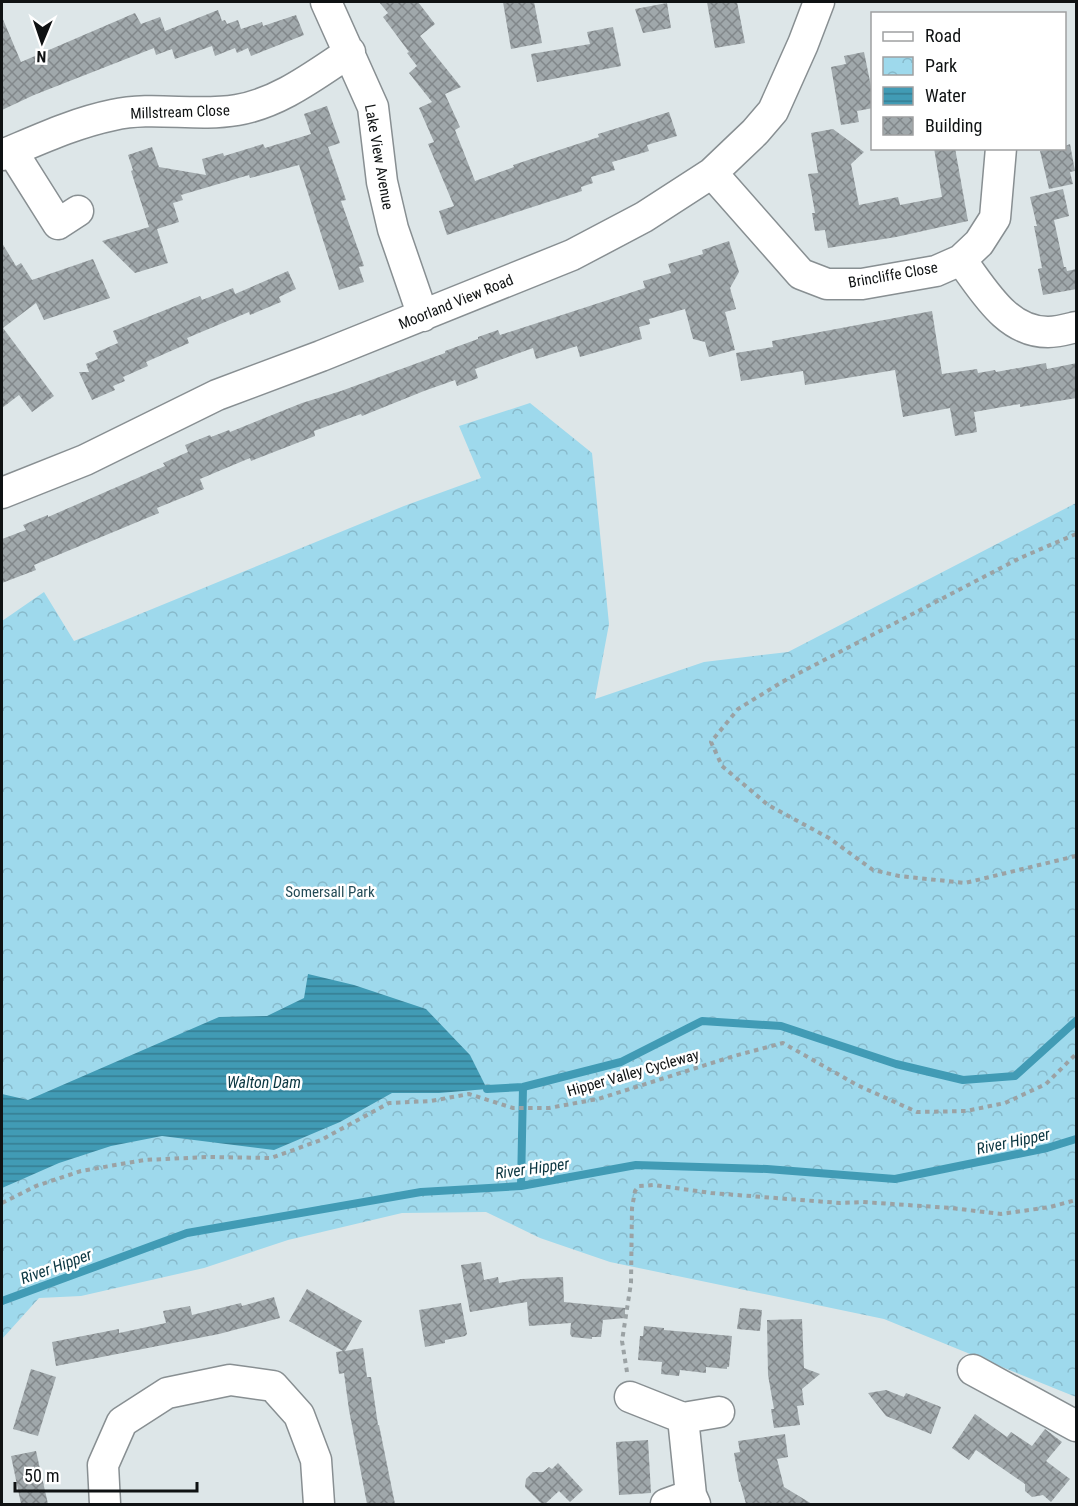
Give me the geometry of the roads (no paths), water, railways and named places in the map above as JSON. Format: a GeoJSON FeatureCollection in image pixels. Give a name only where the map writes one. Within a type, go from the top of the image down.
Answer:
{"type":"FeatureCollection","features":[{"type":"Feature","properties":{"kind":"street","name":"Lake View Avenue"},"geometry":{"type":"LineString","coordinates":[[326,2],[373,107],[384,192],[393,230],[423,316]]}},
{"type":"Feature","properties":{"kind":"street","name":"Moorland View Road"},"geometry":{"type":"LineString","coordinates":[[2,493],[85,460],[217,395],[423,316],[572,255],[644,216],[712,173],[755,132],[773,111],[819,2]]}},
{"type":"Feature","properties":{"kind":"street","name":"Millstream Close"},"geometry":{"type":"LineString","coordinates":[[7,153],[61,130],[115,114],[236,110],[270,102],[350,52]]}},
{"type":"Feature","properties":{"kind":"street","name":"Brincliffe Close"},"geometry":{"type":"LineString","coordinates":[[712,173],[801,274],[827,285],[862,284],[936,271],[961,260],[979,243],[995,218],[1001,150]]}},
{"type":"Feature","properties":{"kind":"street"},"geometry":{"type":"LineString","coordinates":[[7,153],[58,224],[78,211]]}},
{"type":"Feature","properties":{"kind":"street"},"geometry":{"type":"LineString","coordinates":[[961,260],[999,309],[1015,324],[1034,331],[1051,333],[1077,327]]}},
{"type":"Feature","properties":{"kind":"street"},"geometry":{"type":"LineString","coordinates":[[973,1370],[1077,1426]]}},
{"type":"Feature","properties":{"kind":"street"},"geometry":{"type":"LineString","coordinates":[[105,1504],[103,1465],[122,1422],[167,1393],[230,1380],[273,1386],[299,1416],[316,1460],[319,1504]]}},
{"type":"Feature","properties":{"kind":"street"},"geometry":{"type":"LineString","coordinates":[[630,1397],[683,1418],[718,1412]]}},
{"type":"Feature","properties":{"kind":"street"},"geometry":{"type":"LineString","coordinates":[[683,1418],[684,1501]]}},
{"type":"Feature","properties":{"kind":"water","name":"Walton Dam"},"geometry":{"type":"Polygon","coordinates":[[[308,974],[354,985],[426,1009],[470,1055],[487,1089],[439,1093],[392,1093],[340,1122],[274,1150],[162,1136],[111,1146],[59,1163],[2,1188],[2,1094],[28,1100],[219,1017],[267,1016],[304,998],[308,974]]]}},
{"type":"Feature","properties":{"kind":"waterway"},"geometry":{"type":"LineString","coordinates":[[487,1089],[523,1087],[621,1062],[702,1021],[781,1026],[896,1064],[963,1080],[1015,1076],[1076,1021]]}},
{"type":"Feature","properties":{"kind":"waterway"},"geometry":{"type":"LineString","coordinates":[[521,1186],[523,1087]]}},
{"type":"Feature","properties":{"kind":"waterway","name":"River Hipper"},"geometry":{"type":"LineString","coordinates":[[2,1301],[187,1233],[421,1192],[521,1186],[636,1165],[767,1169],[895,1179],[1047,1148],[1076,1139]]}},
{"type":"Feature","properties":{"kind":"park label","name":"Somersall Park"},"geometry":{"type":"Point","coordinates":[330,892]}}]}
